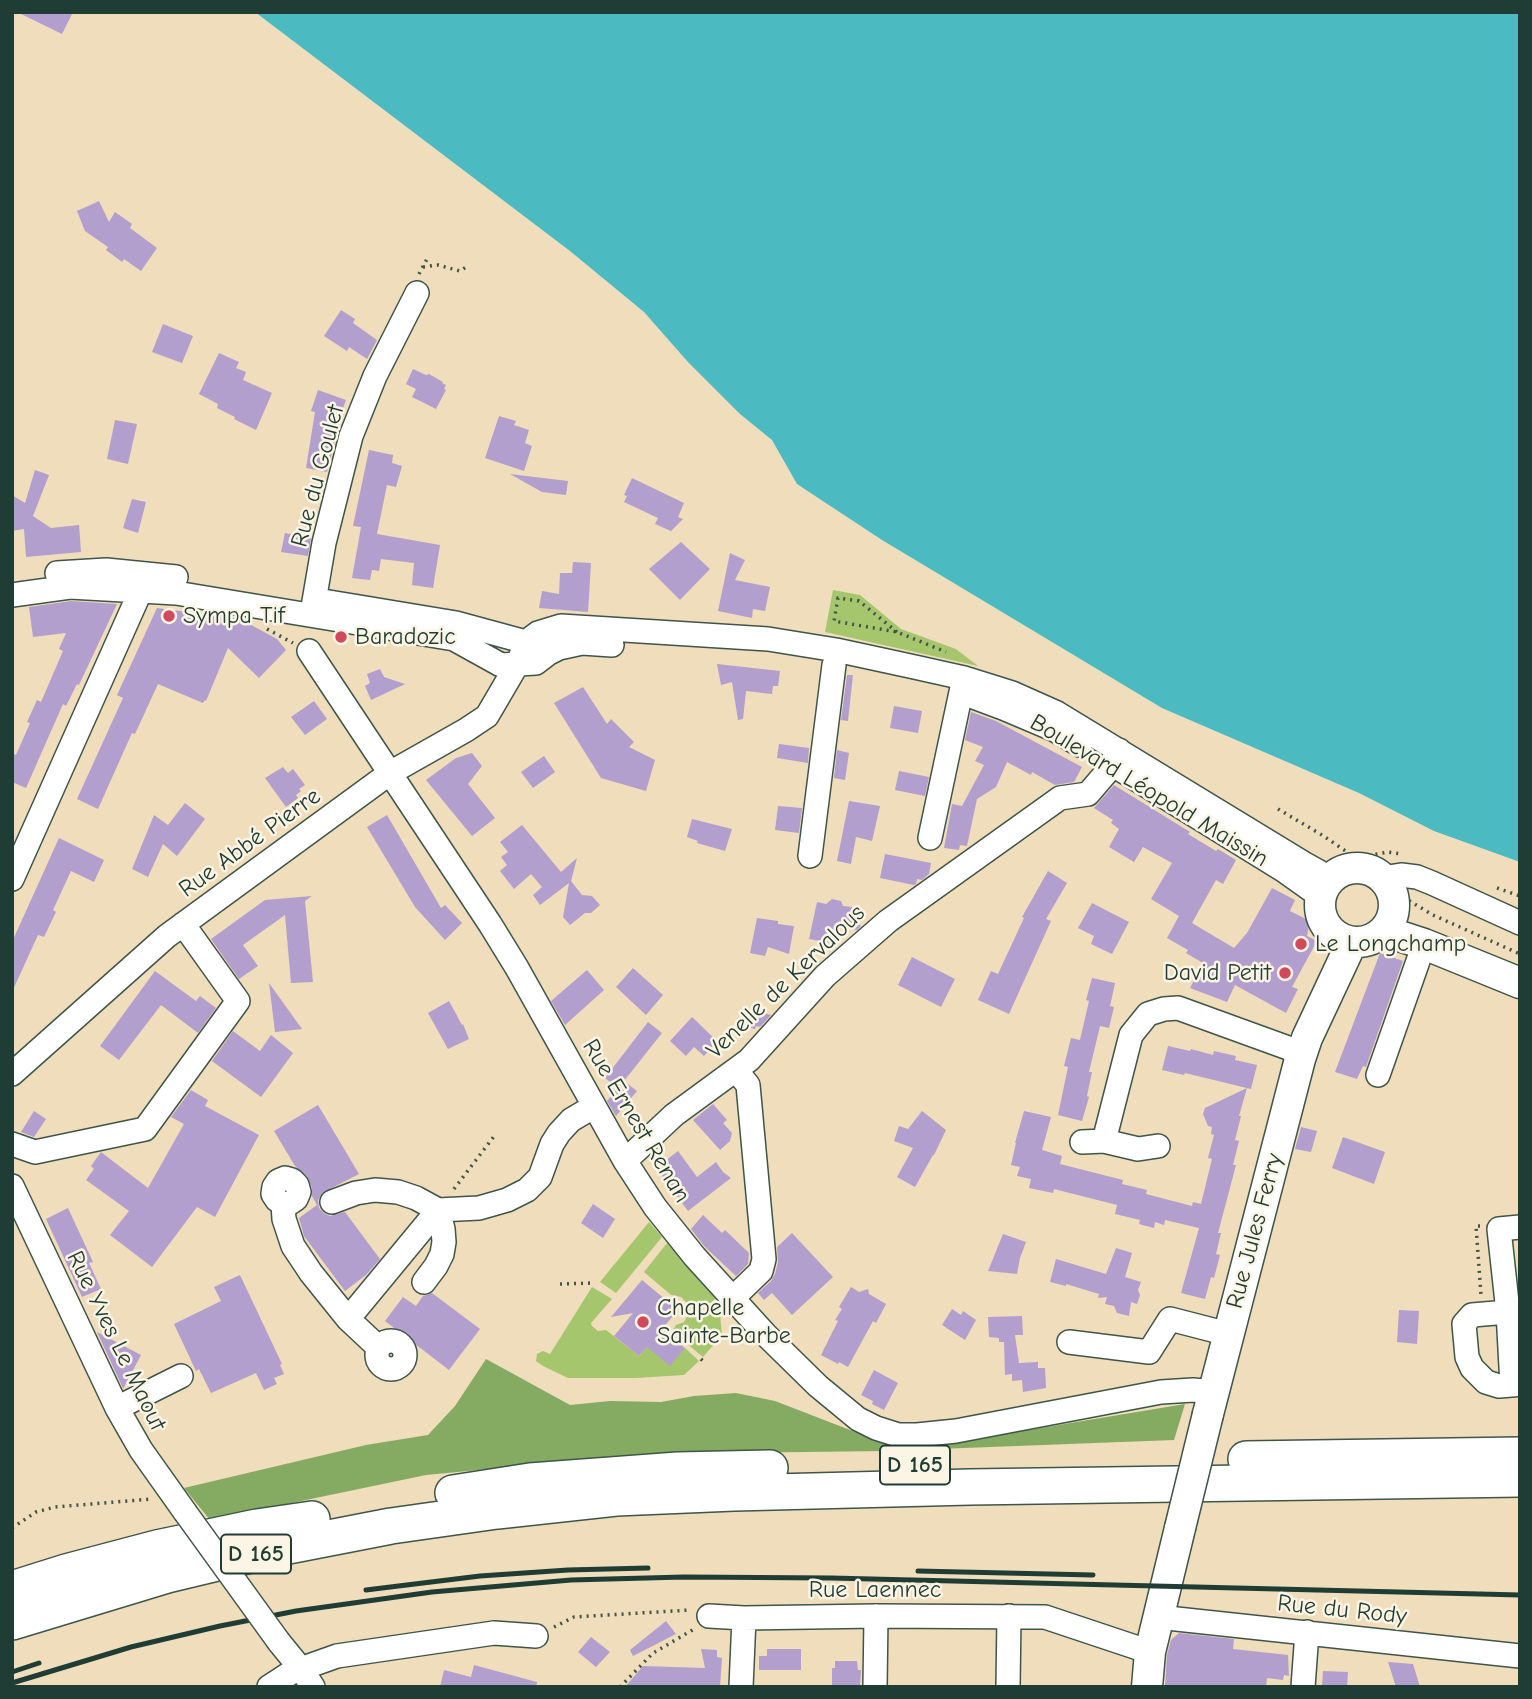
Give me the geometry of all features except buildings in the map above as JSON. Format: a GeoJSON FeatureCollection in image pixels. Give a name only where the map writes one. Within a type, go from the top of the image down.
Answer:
{"type":"FeatureCollection","features":[{"type":"Feature","properties":{"kind":"highway","name":"D 165"},"geometry":{"type":"LineString","coordinates":[[14,1608],[66,1572],[157,1548],[388,1503],[530,1481],[678,1469],[1520,1455]]}},
{"type":"Feature","properties":{"kind":"highway","name":"D 165"},"geometry":{"type":"LineString","coordinates":[[14,1608],[288,1546],[391,1526],[496,1511],[603,1500],[734,1493],[970,1487],[1520,1479]]}},
{"type":"Feature","properties":{"kind":"highway"},"geometry":{"type":"LineString","coordinates":[[1457,1481],[1520,1490]]}},
{"type":"Feature","properties":{"kind":"main road"},"geometry":{"type":"LineString","coordinates":[[1397,895],[1392,918],[1384,931],[1369,940],[1352,942],[1334,934],[1322,917],[1320,907],[1326,888],[1339,873],[1357,868],[1375,873],[1397,895],[1411,917],[1520,964]]}},
{"type":"Feature","properties":{"kind":"main road"},"geometry":{"type":"LineString","coordinates":[[1384,931],[1424,944],[1520,983]]}},
{"type":"Feature","properties":{"kind":"main road","name":"Rue Jules Ferry"},"geometry":{"type":"LineString","coordinates":[[1147,1687],[1150,1652],[1210,1403],[1302,1053],[1352,942]]}},
{"type":"Feature","properties":{"kind":"street","name":"Rue du Goulet"},"geometry":{"type":"LineString","coordinates":[[313,608],[324,543],[351,436],[375,376],[417,293]]}},
{"type":"Feature","properties":{"kind":"street","name":"Boulevard Léopold Maissin"},"geometry":{"type":"LineString","coordinates":[[12,579],[106,570],[176,593],[313,608],[454,639],[500,665],[522,653],[538,633],[561,626],[768,639],[836,650],[963,686],[1003,708],[1115,757],[1305,864],[1326,888]]}},
{"type":"Feature","properties":{"kind":"street","name":"Boulevard Léopold Maissin"},"geometry":{"type":"LineString","coordinates":[[12,595],[70,587],[143,582]]}},
{"type":"Feature","properties":{"kind":"street"},"geometry":{"type":"LineString","coordinates":[[12,879],[143,582]]}},
{"type":"Feature","properties":{"kind":"street","name":"Boulevard Léopold Maissin"},"geometry":{"type":"LineString","coordinates":[[522,653],[536,663],[559,648],[582,643],[766,652],[905,679],[963,686]]}},
{"type":"Feature","properties":{"kind":"street","name":"Rue Ernest Renan"},"geometry":{"type":"LineString","coordinates":[[309,651],[517,968],[593,1107],[654,1207],[766,1335],[838,1403],[858,1419],[898,1435],[956,1431],[1161,1392],[1193,1390],[1210,1403]]}},
{"type":"Feature","properties":{"kind":"street","name":"Rue Abbé Pierre"},"geometry":{"type":"LineString","coordinates":[[12,1074],[183,923],[390,773],[487,716],[522,653]]}},
{"type":"Feature","properties":{"kind":"street"},"geometry":{"type":"LineString","coordinates":[[810,856],[834,665]]}},
{"type":"Feature","properties":{"kind":"street"},"geometry":{"type":"LineString","coordinates":[[930,838],[963,686]]}},
{"type":"Feature","properties":{"kind":"street","name":"Venelle de Kervalous"},"geometry":{"type":"LineString","coordinates":[[625,1161],[674,1115],[749,1059],[824,976],[888,921],[1060,799],[1088,794],[1106,773],[1115,757]]}},
{"type":"Feature","properties":{"kind":"street"},"geometry":{"type":"LineString","coordinates":[[1397,895],[1401,875],[1417,877],[1520,923]]}},
{"type":"Feature","properties":{"kind":"street"},"geometry":{"type":"LineString","coordinates":[[12,1144],[35,1152],[145,1129],[238,1001],[183,923]]}},
{"type":"Feature","properties":{"kind":"street"},"geometry":{"type":"LineString","coordinates":[[1378,1075],[1424,944]]}},
{"type":"Feature","properties":{"kind":"street"},"geometry":{"type":"LineString","coordinates":[[1158,1146],[1138,1149],[1093,1141],[1131,1035],[1148,1014],[1178,1008],[1302,1053]]}},
{"type":"Feature","properties":{"kind":"street"},"geometry":{"type":"LineString","coordinates":[[733,1298],[761,1271],[764,1259],[748,1085],[736,1070]]}},
{"type":"Feature","properties":{"kind":"street"},"geometry":{"type":"LineString","coordinates":[[332,1202],[356,1193],[375,1190],[398,1192],[438,1210],[480,1208],[507,1199],[527,1190],[540,1177],[559,1133],[570,1120],[593,1107]]}},
{"type":"Feature","properties":{"kind":"street","name":"Rue Yves Le Maout"},"geometry":{"type":"LineString","coordinates":[[12,1186],[117,1408],[141,1450],[307,1678]]}},
{"type":"Feature","properties":{"kind":"street"},"geometry":{"type":"LineString","coordinates":[[283,1204],[284,1219],[293,1246],[348,1319],[379,1348]]}},
{"type":"Feature","properties":{"kind":"street"},"geometry":{"type":"LineString","coordinates":[[424,1282],[442,1254],[443,1228],[438,1210]]}},
{"type":"Feature","properties":{"kind":"street"},"geometry":{"type":"LineString","coordinates":[[348,1319],[438,1210]]}},
{"type":"Feature","properties":{"kind":"street"},"geometry":{"type":"LineString","coordinates":[[1508,1312],[1472,1315],[1464,1324],[1467,1357],[1472,1368],[1486,1382],[1499,1386],[1516,1385],[1499,1229],[1520,1227]]}},
{"type":"Feature","properties":{"kind":"street"},"geometry":{"type":"LineString","coordinates":[[1069,1342],[1149,1352],[1170,1319],[1228,1334]]}},
{"type":"Feature","properties":{"kind":"street"},"geometry":{"type":"LineString","coordinates":[[117,1408],[181,1376]]}},
{"type":"Feature","properties":{"kind":"street","name":"Rue Laennec"},"geometry":{"type":"LineString","coordinates":[[709,1616],[1045,1617],[1150,1652]]}},
{"type":"Feature","properties":{"kind":"street"},"geometry":{"type":"LineString","coordinates":[[875,1687],[876,1616]]}},
{"type":"Feature","properties":{"kind":"street"},"geometry":{"type":"LineString","coordinates":[[1008,1687],[1009,1616]]}},
{"type":"Feature","properties":{"kind":"street","name":"Rue du Rody"},"geometry":{"type":"LineString","coordinates":[[1158,1616],[1520,1656]]}},
{"type":"Feature","properties":{"kind":"street"},"geometry":{"type":"LineString","coordinates":[[741,1687],[744,1618]]}},
{"type":"Feature","properties":{"kind":"street"},"geometry":{"type":"LineString","coordinates":[[1303,1687],[1307,1632]]}},
{"type":"Feature","properties":{"kind":"street"},"geometry":{"type":"LineString","coordinates":[[270,1687],[292,1672],[307,1678],[337,1657],[494,1633],[536,1636]]}},
{"type":"Feature","properties":{"kind":"path"},"geometry":{"type":"LineString","coordinates":[[427,258],[422,267],[438,265],[460,271],[466,267]]}},
{"type":"Feature","properties":{"kind":"path"},"geometry":{"type":"LineString","coordinates":[[897,632],[859,601],[838,598],[834,621],[897,632],[946,651]]}},
{"type":"Feature","properties":{"kind":"path"},"geometry":{"type":"LineString","coordinates":[[1278,809],[1356,858]]}},
{"type":"Feature","properties":{"kind":"path"},"geometry":{"type":"LineString","coordinates":[[1397,895],[1433,915],[1520,954]]}},
{"type":"Feature","properties":{"kind":"path"},"geometry":{"type":"LineString","coordinates":[[438,1210],[495,1135]]}},
{"type":"Feature","properties":{"kind":"path"},"geometry":{"type":"LineString","coordinates":[[559,1284],[594,1283]]}},
{"type":"Feature","properties":{"kind":"path"},"geometry":{"type":"LineString","coordinates":[[701,1359],[705,1363]]}},
{"type":"Feature","properties":{"kind":"path"},"geometry":{"type":"LineString","coordinates":[[12,1528],[36,1513],[55,1507],[152,1499],[170,1492]]}},
{"type":"Feature","properties":{"kind":"path"},"geometry":{"type":"LineString","coordinates":[[536,1636],[574,1617],[699,1610],[709,1616],[698,1627],[653,1653],[621,1687]]}},
{"type":"Feature","properties":{"kind":"green space"},"geometry":{"type":"Polygon","coordinates":[[[833,590],[860,595],[901,629],[956,649],[978,666],[825,632],[833,590]]]}},
{"type":"Feature","properties":{"kind":"green space"},"geometry":{"type":"Polygon","coordinates":[[[649,1222],[662,1237],[616,1293],[600,1282],[649,1222]]]}},
{"type":"Feature","properties":{"kind":"green space"},"geometry":{"type":"Polygon","coordinates":[[[667,1243],[719,1295],[711,1303],[689,1305],[681,1297],[671,1295],[644,1272],[667,1243]]]}},
{"type":"Feature","properties":{"kind":"green space"},"geometry":{"type":"Polygon","coordinates":[[[592,1287],[612,1299],[591,1323],[598,1331],[606,1330],[639,1356],[647,1347],[685,1348],[699,1361],[684,1375],[636,1378],[568,1378],[543,1366],[536,1361],[537,1354],[543,1351],[550,1354],[592,1287]]]}},
{"type":"Feature","properties":{"kind":"green space"},"geometry":{"type":"Polygon","coordinates":[[[712,1311],[720,1314],[722,1335],[703,1357],[675,1334],[674,1329],[676,1325],[684,1322],[689,1313],[712,1311]]]}},
{"type":"Feature","properties":{"kind":"green space"},"geometry":{"type":"Polygon","coordinates":[[[486,1359],[570,1405],[610,1401],[661,1402],[736,1393],[775,1401],[881,1442],[917,1446],[950,1443],[1185,1404],[1174,1440],[885,1451],[646,1454],[426,1475],[210,1520],[184,1488],[366,1445],[428,1435],[455,1406],[486,1359]]]}},
{"type":"Feature","properties":{"kind":"water"},"geometry":{"type":"Polygon","coordinates":[[[255,12],[1520,12],[1520,862],[1434,831],[1359,793],[1162,708],[882,540],[797,484],[772,440],[740,414],[688,362],[644,312],[570,251],[255,12]]]}},
{"type":"Feature","properties":{"kind":"railway"},"geometry":{"type":"LineString","coordinates":[[366,1590],[480,1576],[648,1568]]}},
{"type":"Feature","properties":{"kind":"railway"},"geometry":{"type":"LineString","coordinates":[[918,1571],[1093,1575]]}},
{"type":"Feature","properties":{"kind":"railway"},"geometry":{"type":"LineString","coordinates":[[12,1683],[131,1647],[296,1611],[432,1592],[571,1580],[684,1577],[831,1578],[1520,1595]]}},
{"type":"Feature","properties":{"kind":"railway"},"geometry":{"type":"LineString","coordinates":[[12,1672],[39,1663]]}},
{"type":"Feature","properties":{"kind":"place","name":"Sympa Tif"},"geometry":{"type":"Point","coordinates":[169,616]}},
{"type":"Feature","properties":{"kind":"place","name":"Baradozic"},"geometry":{"type":"Point","coordinates":[341,637]}},
{"type":"Feature","properties":{"kind":"place","name":"Le Longchamp"},"geometry":{"type":"Point","coordinates":[1301,944]}},
{"type":"Feature","properties":{"kind":"place","name":"David Petit"},"geometry":{"type":"Point","coordinates":[1285,973]}},
{"type":"Feature","properties":{"kind":"place","name":"Chapelle Sainte-Barbe"},"geometry":{"type":"Point","coordinates":[643,1322]}}]}
